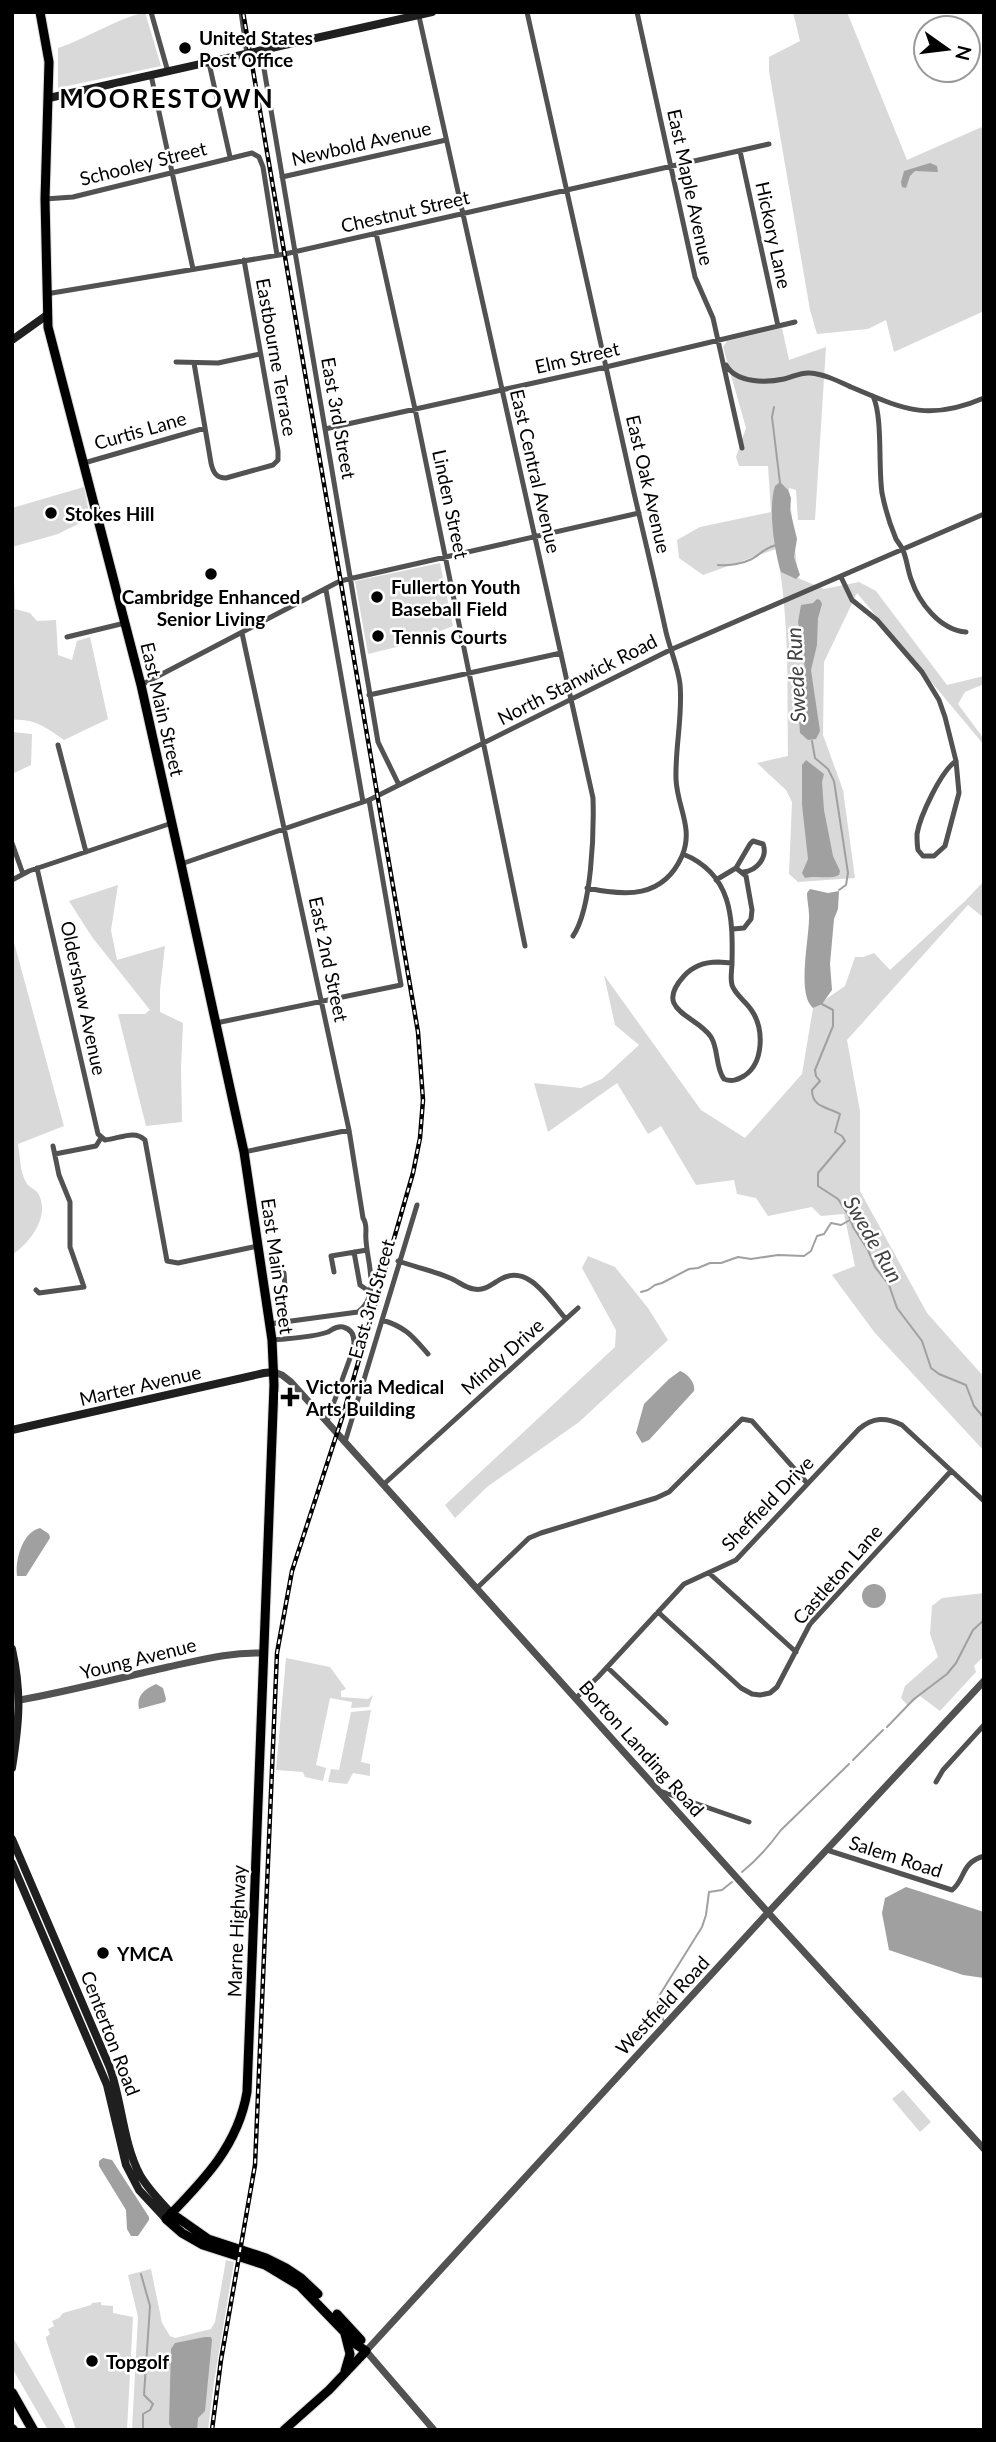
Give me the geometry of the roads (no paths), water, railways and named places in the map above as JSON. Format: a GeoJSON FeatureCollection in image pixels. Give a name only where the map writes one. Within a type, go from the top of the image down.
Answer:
{"type":"FeatureCollection","features":[{"type":"Feature","properties":{"kind":"highway"},"geometry":{"type":"LineString","coordinates":[[12,2393],[33,2430]]}},
{"type":"Feature","properties":{"kind":"main road","name":"East Main Street"},"geometry":{"type":"LineString","coordinates":[[40,12],[48,51],[45,199],[46,294],[51,340],[141,685],[244,1152],[272,1340],[274,1372]]}},
{"type":"Feature","properties":{"kind":"main road"},"geometry":{"type":"LineString","coordinates":[[49,98],[432,12]]}},
{"type":"Feature","properties":{"kind":"main road"},"geometry":{"type":"LineString","coordinates":[[12,340],[47,315]]}},
{"type":"Feature","properties":{"kind":"main road","name":"Marter Avenue"},"geometry":{"type":"LineString","coordinates":[[12,1430],[274,1372]]}},
{"type":"Feature","properties":{"kind":"main road","name":"Marne Highway"},"geometry":{"type":"LineString","coordinates":[[169,2216],[230,2143],[241,2121],[247,2092],[274,1372]]}},
{"type":"Feature","properties":{"kind":"main road"},"geometry":{"type":"LineString","coordinates":[[12,1649],[20,1700],[12,1768]]}},
{"type":"Feature","properties":{"kind":"main road","name":"Centerton Road"},"geometry":{"type":"LineString","coordinates":[[12,1839],[107,2061],[140,2174],[169,2216]]}},
{"type":"Feature","properties":{"kind":"main road","name":"Centerton Road"},"geometry":{"type":"LineString","coordinates":[[12,1863],[107,2085],[121,2151],[130,2173],[139,2190],[169,2216],[190,2227]]}},
{"type":"Feature","properties":{"kind":"main road"},"geometry":{"type":"LineString","coordinates":[[107,2085],[113,2092],[118,2115],[124,2119]]}},
{"type":"Feature","properties":{"kind":"main road"},"geometry":{"type":"LineString","coordinates":[[188,2196],[184,2212],[190,2227],[208,2239],[266,2258],[301,2278],[349,2327],[366,2351]]}},
{"type":"Feature","properties":{"kind":"main road"},"geometry":{"type":"LineString","coordinates":[[169,2216],[182,2233],[203,2245],[265,2265],[300,2286],[366,2351]]}},
{"type":"Feature","properties":{"kind":"main road"},"geometry":{"type":"LineString","coordinates":[[339,2380],[350,2354],[345,2332]]}},
{"type":"Feature","properties":{"kind":"main road"},"geometry":{"type":"LineString","coordinates":[[284,2430],[339,2380],[366,2351]]}},
{"type":"Feature","properties":{"kind":"street"},"geometry":{"type":"LineString","coordinates":[[150,12],[168,72]]}},
{"type":"Feature","properties":{"kind":"street"},"geometry":{"type":"LineString","coordinates":[[240,12],[247,54]]}},
{"type":"Feature","properties":{"kind":"street","name":"East Oak Avenue"},"geometry":{"type":"LineString","coordinates":[[527,12],[670,650],[680,681],[676,779],[686,818],[687,833],[683,854]]}},
{"type":"Feature","properties":{"kind":"street","name":"East Maple Avenue"},"geometry":{"type":"LineString","coordinates":[[636,12],[695,277],[709,306],[719,340],[742,448]]}},
{"type":"Feature","properties":{"kind":"street","name":"East Central Avenue"},"geometry":{"type":"LineString","coordinates":[[418,14],[593,798],[593,847],[587,888],[579,923],[573,936]]}},
{"type":"Feature","properties":{"kind":"street","name":"East 3rd Street"},"geometry":{"type":"LineString","coordinates":[[261,51],[377,742],[399,785]]}},
{"type":"Feature","properties":{"kind":"street"},"geometry":{"type":"LineString","coordinates":[[209,63],[230,157]]}},
{"type":"Feature","properties":{"kind":"street"},"geometry":{"type":"LineString","coordinates":[[151,75],[193,269]]}},
{"type":"Feature","properties":{"kind":"street","name":"Newbold Avenue"},"geometry":{"type":"LineString","coordinates":[[282,177],[446,140]]}},
{"type":"Feature","properties":{"kind":"street","name":"Chestnut Street"},"geometry":{"type":"LineString","coordinates":[[46,294],[295,252],[769,144]]}},
{"type":"Feature","properties":{"kind":"street","name":"Hickory Lane"},"geometry":{"type":"LineString","coordinates":[[740,151],[778,326]]}},
{"type":"Feature","properties":{"kind":"street","name":"Schooley Street"},"geometry":{"type":"LineString","coordinates":[[45,199],[73,197],[248,152],[255,154],[261,161],[277,255]]}},
{"type":"Feature","properties":{"kind":"street","name":"Linden Street"},"geometry":{"type":"LineString","coordinates":[[376,233],[415,409],[524,946]]}},
{"type":"Feature","properties":{"kind":"street","name":"Eastbourne Terrace"},"geometry":{"type":"LineString","coordinates":[[205,428],[212,467],[220,477],[266,468],[278,460],[244,260]]}},
{"type":"Feature","properties":{"kind":"street","name":"Elm Street"},"geometry":{"type":"LineString","coordinates":[[325,429],[795,322]]}},
{"type":"Feature","properties":{"kind":"street"},"geometry":{"type":"LineString","coordinates":[[176,362],[229,362],[260,354]]}},
{"type":"Feature","properties":{"kind":"street"},"geometry":{"type":"LineString","coordinates":[[722,359],[727,369],[746,378],[769,382],[808,372],[920,411],[944,411],[984,398]]}},
{"type":"Feature","properties":{"kind":"street"},"geometry":{"type":"LineString","coordinates":[[194,363],[205,428]]}},
{"type":"Feature","properties":{"kind":"street"},"geometry":{"type":"LineString","coordinates":[[873,396],[878,413],[882,493],[891,528],[903,549],[917,594],[946,626],[966,632]]}},
{"type":"Feature","properties":{"kind":"street"},"geometry":{"type":"LineString","coordinates":[[878,413],[888,402]]}},
{"type":"Feature","properties":{"kind":"street","name":"Curtis Lane"},"geometry":{"type":"LineString","coordinates":[[83,463],[205,428]]}},
{"type":"Feature","properties":{"kind":"street"},"geometry":{"type":"LineString","coordinates":[[141,685],[349,578],[639,513]]}},
{"type":"Feature","properties":{"kind":"street","name":"North Stanwick Road"},"geometry":{"type":"LineString","coordinates":[[181,864],[366,801],[670,650],[984,514]]}},
{"type":"Feature","properties":{"kind":"street"},"geometry":{"type":"LineString","coordinates":[[841,577],[852,600],[877,620],[931,684],[945,717],[956,761],[959,793],[945,846],[934,856],[923,856],[918,850],[917,834],[921,820],[945,773],[956,761]]}},
{"type":"Feature","properties":{"kind":"street"},"geometry":{"type":"LineString","coordinates":[[216,1023],[401,985],[326,590]]}},
{"type":"Feature","properties":{"kind":"street"},"geometry":{"type":"LineString","coordinates":[[67,637],[124,623]]}},
{"type":"Feature","properties":{"kind":"street","name":"East 2nd Street"},"geometry":{"type":"LineString","coordinates":[[242,633],[349,1130],[366,1223],[370,1292]]}},
{"type":"Feature","properties":{"kind":"street"},"geometry":{"type":"LineString","coordinates":[[369,695],[561,653]]}},
{"type":"Feature","properties":{"kind":"street"},"geometry":{"type":"LineString","coordinates":[[58,745],[86,852]]}},
{"type":"Feature","properties":{"kind":"street"},"geometry":{"type":"LineString","coordinates":[[12,880],[172,823]]}},
{"type":"Feature","properties":{"kind":"street"},"geometry":{"type":"LineString","coordinates":[[716,880],[736,868],[750,844],[758,841],[763,844],[765,852],[758,867],[751,872],[736,868]]}},
{"type":"Feature","properties":{"kind":"street"},"geometry":{"type":"LineString","coordinates":[[12,843],[23,874]]}},
{"type":"Feature","properties":{"kind":"street"},"geometry":{"type":"LineString","coordinates":[[587,888],[622,894],[650,889],[672,872],[683,854],[698,860],[716,880],[729,903],[733,929],[732,985],[755,1017],[760,1046],[757,1062],[752,1069],[736,1080],[729,1081],[720,1075],[711,1037],[699,1024],[678,1011],[673,995],[678,982],[696,966],[711,962],[732,963]]}},
{"type":"Feature","properties":{"kind":"street","name":"Oldershaw Avenue"},"geometry":{"type":"LineString","coordinates":[[37,869],[100,1137]]}},
{"type":"Feature","properties":{"kind":"street"},"geometry":{"type":"LineString","coordinates":[[733,929],[744,928],[752,914],[743,872]]}},
{"type":"Feature","properties":{"kind":"street"},"geometry":{"type":"LineString","coordinates":[[244,1152],[349,1130]]}},
{"type":"Feature","properties":{"kind":"street"},"geometry":{"type":"LineString","coordinates":[[55,1154],[96,1146],[100,1137],[109,1140],[133,1135],[143,1138],[167,1261],[178,1263],[258,1246]]}},
{"type":"Feature","properties":{"kind":"street"},"geometry":{"type":"LineString","coordinates":[[36,1290],[38,1293],[84,1287],[71,1250],[70,1202],[59,1175],[53,1146]]}},
{"type":"Feature","properties":{"kind":"street","name":"East 3rd Street"},"geometry":{"type":"LineString","coordinates":[[345,1442],[417,1205]]}},
{"type":"Feature","properties":{"kind":"street"},"geometry":{"type":"LineString","coordinates":[[334,1272],[331,1256],[367,1250]]}},
{"type":"Feature","properties":{"kind":"street"},"geometry":{"type":"LineString","coordinates":[[269,1324],[358,1312],[365,1306],[370,1292],[360,1285],[354,1252]]}},
{"type":"Feature","properties":{"kind":"street"},"geometry":{"type":"LineString","coordinates":[[398,1261],[446,1276],[477,1290],[506,1276],[521,1275],[530,1280],[566,1319]]}},
{"type":"Feature","properties":{"kind":"street"},"geometry":{"type":"LineString","coordinates":[[284,1273],[285,1288],[281,1293],[284,1322]]}},
{"type":"Feature","properties":{"kind":"street","name":"Mindy Drive"},"geometry":{"type":"LineString","coordinates":[[384,1484],[578,1308]]}},
{"type":"Feature","properties":{"kind":"street"},"geometry":{"type":"LineString","coordinates":[[382,1320],[407,1330],[428,1354]]}},
{"type":"Feature","properties":{"kind":"street"},"geometry":{"type":"LineString","coordinates":[[272,1340],[326,1332],[338,1327],[350,1331],[354,1340],[353,1350],[327,1421]]}},
{"type":"Feature","properties":{"kind":"street","name":"Borton Landing Road"},"geometry":{"type":"LineString","coordinates":[[274,1372],[291,1382],[327,1421],[768,1913],[984,2149]]}},
{"type":"Feature","properties":{"kind":"street"},"geometry":{"type":"LineString","coordinates":[[477,1588],[529,1538],[669,1492],[737,1422],[745,1419],[752,1421],[807,1483]]}},
{"type":"Feature","properties":{"kind":"street","name":"Sheffield Drive"},"geometry":{"type":"LineString","coordinates":[[576,1698],[687,1582],[736,1560],[863,1426],[881,1419],[902,1425],[984,1501]]}},
{"type":"Feature","properties":{"kind":"street","name":"Castleton Lane"},"geometry":{"type":"LineString","coordinates":[[658,1612],[741,1688],[752,1694],[766,1694],[777,1686],[810,1625],[951,1471]]}},
{"type":"Feature","properties":{"kind":"street"},"geometry":{"type":"LineString","coordinates":[[709,1573],[796,1652]]}},
{"type":"Feature","properties":{"kind":"street","name":"Young Avenue"},"geometry":{"type":"LineString","coordinates":[[20,1700],[57,1694],[210,1657],[264,1653]]}},
{"type":"Feature","properties":{"kind":"street"},"geometry":{"type":"LineString","coordinates":[[607,1667],[666,1723]]}},
{"type":"Feature","properties":{"kind":"street","name":"Westfield Road"},"geometry":{"type":"LineString","coordinates":[[366,2351],[984,1681]]}},
{"type":"Feature","properties":{"kind":"street"},"geometry":{"type":"LineString","coordinates":[[936,1782],[943,1770],[984,1725]]}},
{"type":"Feature","properties":{"kind":"street"},"geometry":{"type":"LineString","coordinates":[[660,1791],[749,1822]]}},
{"type":"Feature","properties":{"kind":"street","name":"Salem Road"},"geometry":{"type":"LineString","coordinates":[[827,1850],[950,1890],[955,1889],[966,1867],[984,1856]]}},
{"type":"Feature","properties":{"kind":"street"},"geometry":{"type":"LineString","coordinates":[[366,2351],[434,2430]]}},
{"type":"Feature","properties":{"kind":"waterway"},"geometry":{"type":"LineString","coordinates":[[774,407],[772,417],[780,483]]}},
{"type":"Feature","properties":{"kind":"waterway","name":"Swede Run"},"geometry":{"type":"LineString","coordinates":[[718,565],[744,562],[777,545]]}},
{"type":"Feature","properties":{"kind":"waterway","name":"Swede Run"},"geometry":{"type":"LineString","coordinates":[[812,741],[815,758],[828,769],[834,781],[848,873],[846,885],[839,890]]}},
{"type":"Feature","properties":{"kind":"waterway","name":"Swede Run"},"geometry":{"type":"LineString","coordinates":[[820,1003],[833,1010],[833,1026],[815,1070],[820,1081],[812,1090],[813,1096],[818,1104],[840,1114],[835,1132],[845,1141],[818,1173],[818,1186],[838,1199],[849,1216],[875,1267],[889,1285],[897,1308],[922,1341],[931,1368],[966,1385],[974,1406],[984,1418]]}},
{"type":"Feature","properties":{"kind":"waterway"},"geometry":{"type":"LineString","coordinates":[[641,1292],[689,1269],[710,1263],[721,1263],[738,1257],[751,1259],[778,1255],[804,1256],[811,1251],[817,1236],[824,1234],[831,1223],[841,1225],[850,1220]]}},
{"type":"Feature","properties":{"kind":"waterway"},"geometry":{"type":"LineString","coordinates":[[887,1727],[914,1699],[947,1674],[956,1663],[973,1630],[984,1620]]}},
{"type":"Feature","properties":{"kind":"waterway"},"geometry":{"type":"LineString","coordinates":[[853,1760],[883,1730]]}},
{"type":"Feature","properties":{"kind":"waterway"},"geometry":{"type":"LineString","coordinates":[[742,1872],[849,1764]]}},
{"type":"Feature","properties":{"kind":"waterway"},"geometry":{"type":"LineString","coordinates":[[664,2021],[657,2007],[659,1996],[702,1927],[709,1892],[722,1890],[732,1882]]}},
{"type":"Feature","properties":{"kind":"waterway"},"geometry":{"type":"LineString","coordinates":[[141,2274],[150,2306],[144,2395],[153,2404],[150,2410],[143,2414],[143,2430]]}},
{"type":"Feature","properties":{"kind":"railway"},"geometry":{"type":"LineString","coordinates":[[212,2430],[221,2360],[255,2165],[277,1653],[292,1571],[343,1415],[413,1173],[420,1138],[423,1100],[418,1032],[243,12]]}},
{"type":"Feature","properties":{"kind":"place","name":"United States Post Office"},"geometry":{"type":"Point","coordinates":[185,48]}},
{"type":"Feature","properties":{"kind":"place","name":"Stokes Hill"},"geometry":{"type":"Point","coordinates":[51,513]}},
{"type":"Feature","properties":{"kind":"place","name":"Cambridge Enhanced Senior Living"},"geometry":{"type":"Point","coordinates":[211,574]}},
{"type":"Feature","properties":{"kind":"place","name":"Fullerton Youth Baseball Field"},"geometry":{"type":"Point","coordinates":[377,597]}},
{"type":"Feature","properties":{"kind":"place","name":"Tennis Courts"},"geometry":{"type":"Point","coordinates":[378,636]}},
{"type":"Feature","properties":{"kind":"place","name":"Victoria Medical Arts Building"},"geometry":{"type":"Point","coordinates":[290,1397]}},
{"type":"Feature","properties":{"kind":"place","name":"YMCA"},"geometry":{"type":"Point","coordinates":[103,1953]}},
{"type":"Feature","properties":{"kind":"place","name":"Topgolf"},"geometry":{"type":"Point","coordinates":[92,2361]}},
{"type":"Feature","properties":{"kind":"district","name":"MOORESTOWN"},"geometry":{"type":"Point","coordinates":[167,98]}}]}
